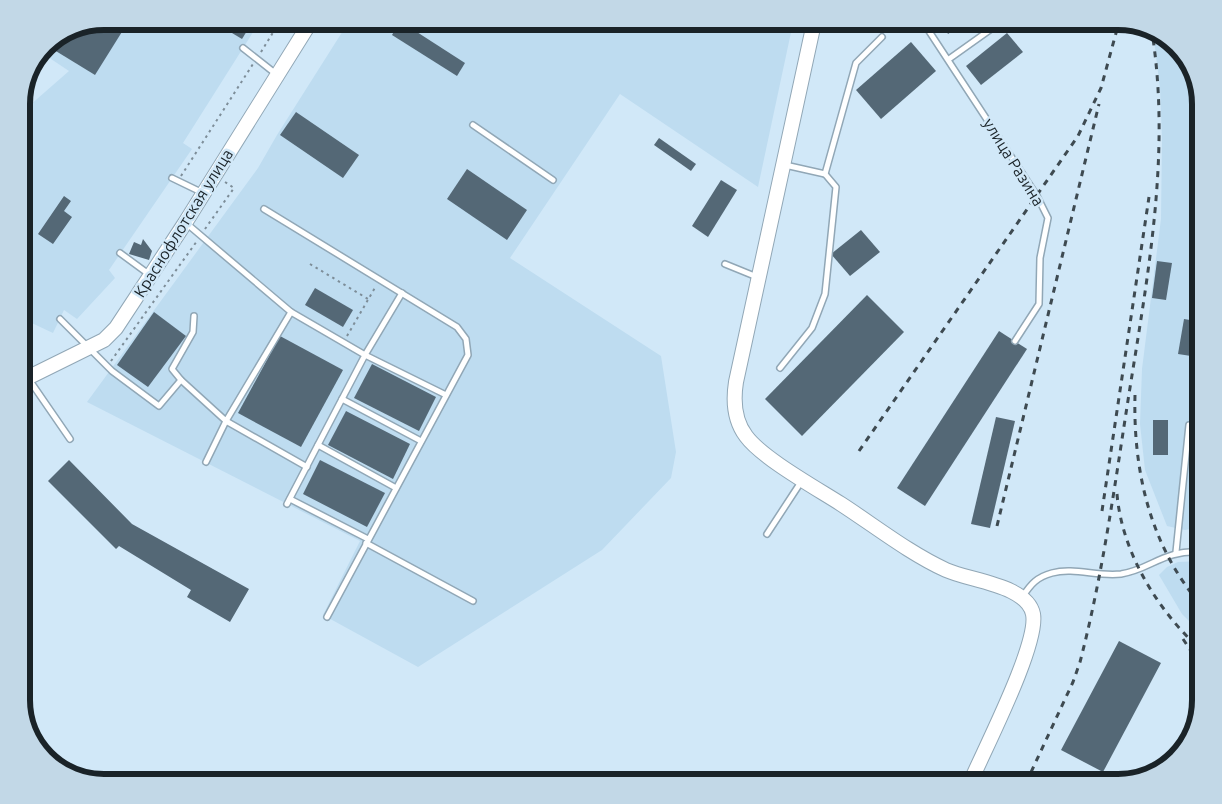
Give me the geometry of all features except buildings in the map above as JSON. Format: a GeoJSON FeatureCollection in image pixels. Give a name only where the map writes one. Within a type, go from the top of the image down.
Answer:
{"type":"FeatureCollection","features":[{"type":"Feature","properties":{"kind":"street","name":"Краснофлотская улица"},"geometry":{"type":"LineString","coordinates":[[30,377],[104,340],[116,328],[185,223],[305,30]]}},
{"type":"Feature","properties":{"kind":"street"},"geometry":{"type":"LineString","coordinates":[[813,30],[785,164],[736,382],[734,403],[740,425],[755,446],[802,479],[945,570],[1022,596],[1030,605],[1033,615],[1032,637],[974,774]]}},
{"type":"Feature","properties":{"kind":"lane","name":"улица Разина"},"geometry":{"type":"LineString","coordinates":[[929,30],[1037,196],[1048,218],[1040,258],[1039,304],[1015,341]]}},
{"type":"Feature","properties":{"kind":"lane"},"geometry":{"type":"LineString","coordinates":[[949,59],[990,30]]}},
{"type":"Feature","properties":{"kind":"lane"},"geometry":{"type":"LineString","coordinates":[[825,174],[856,63],[882,37]]}},
{"type":"Feature","properties":{"kind":"lane"},"geometry":{"type":"LineString","coordinates":[[244,48],[276,75]]}},
{"type":"Feature","properties":{"kind":"lane"},"geometry":{"type":"LineString","coordinates":[[473,125],[553,180]]}},
{"type":"Feature","properties":{"kind":"lane"},"geometry":{"type":"LineString","coordinates":[[780,368],[812,328],[824,294],[836,188],[825,174],[785,164]]}},
{"type":"Feature","properties":{"kind":"lane"},"geometry":{"type":"LineString","coordinates":[[172,178],[204,193]]}},
{"type":"Feature","properties":{"kind":"lane"},"geometry":{"type":"LineString","coordinates":[[264,208],[457,327],[466,339],[468,355],[327,617]]}},
{"type":"Feature","properties":{"kind":"lane"},"geometry":{"type":"LineString","coordinates":[[185,223],[291,312],[365,355],[446,395]]}},
{"type":"Feature","properties":{"kind":"lane"},"geometry":{"type":"LineString","coordinates":[[120,253],[151,276]]}},
{"type":"Feature","properties":{"kind":"lane"},"geometry":{"type":"LineString","coordinates":[[725,264],[760,278]]}},
{"type":"Feature","properties":{"kind":"lane"},"geometry":{"type":"LineString","coordinates":[[402,293],[365,355],[289,501],[367,541],[473,601]]}},
{"type":"Feature","properties":{"kind":"lane"},"geometry":{"type":"LineString","coordinates":[[206,462],[226,421],[291,312]]}},
{"type":"Feature","properties":{"kind":"lane"},"geometry":{"type":"LineString","coordinates":[[194,316],[193,332],[172,369],[181,380],[226,421],[307,467]]}},
{"type":"Feature","properties":{"kind":"lane"},"geometry":{"type":"LineString","coordinates":[[60,319],[107,366],[159,406],[181,380]]}},
{"type":"Feature","properties":{"kind":"lane"},"geometry":{"type":"LineString","coordinates":[[30,386],[70,439]]}},
{"type":"Feature","properties":{"kind":"lane"},"geometry":{"type":"LineString","coordinates":[[342,399],[421,441]]}},
{"type":"Feature","properties":{"kind":"lane"},"geometry":{"type":"LineString","coordinates":[[1176,552],[1189,425]]}},
{"type":"Feature","properties":{"kind":"lane"},"geometry":{"type":"LineString","coordinates":[[318,445],[396,488]]}},
{"type":"Feature","properties":{"kind":"lane"},"geometry":{"type":"LineString","coordinates":[[767,534],[802,479]]}},
{"type":"Feature","properties":{"kind":"lane"},"geometry":{"type":"LineString","coordinates":[[1022,596],[1034,580],[1050,573],[1060,571],[1119,574],[1132,572],[1176,552],[1192,552]]}},
{"type":"Feature","properties":{"kind":"path"},"geometry":{"type":"LineString","coordinates":[[180,177],[274,30]]}},
{"type":"Feature","properties":{"kind":"path"},"geometry":{"type":"LineString","coordinates":[[107,366],[234,188],[214,176]]}},
{"type":"Feature","properties":{"kind":"path"},"geometry":{"type":"LineString","coordinates":[[310,264],[368,299]]}},
{"type":"Feature","properties":{"kind":"path"},"geometry":{"type":"LineString","coordinates":[[343,342],[380,279]]}},
{"type":"Feature","properties":{"kind":"shaded area"},"geometry":{"type":"Polygon","coordinates":[[[254,30],[183,143],[192,149],[109,270],[115,278],[77,319],[64,310],[53,333],[30,322],[30,105],[69,71],[47,57],[55,48],[67,40],[90,31],[254,30]]]}},
{"type":"Feature","properties":{"kind":"shaded area"},"geometry":{"type":"Polygon","coordinates":[[[343,30],[792,30],[758,187],[620,94],[510,258],[661,356],[676,452],[671,478],[602,550],[418,667],[323,615],[360,541],[87,402],[258,168],[343,30]]]}},
{"type":"Feature","properties":{"kind":"shaded area"},"geometry":{"type":"Polygon","coordinates":[[[1154,40],[1170,52],[1182,67],[1189,85],[1192,104],[1192,529],[1185,530],[1167,526],[1145,470],[1140,424],[1142,369],[1161,219],[1162,139],[1160,88],[1154,40]]]}},
{"type":"Feature","properties":{"kind":"shaded area"},"geometry":{"type":"Polygon","coordinates":[[[1192,561],[1192,624],[1182,614],[1159,575],[1167,567],[1178,562],[1192,561]]]}},
{"type":"Feature","properties":{"kind":"railway"},"geometry":{"type":"LineString","coordinates":[[859,451],[1078,136],[1101,88],[1117,30]]}},
{"type":"Feature","properties":{"kind":"railway"},"geometry":{"type":"LineString","coordinates":[[1030,774],[1073,682],[1080,662],[1108,528],[1150,259],[1155,213],[1159,123],[1153,40]]}},
{"type":"Feature","properties":{"kind":"railway"},"geometry":{"type":"LineString","coordinates":[[997,526],[1099,104]]}},
{"type":"Feature","properties":{"kind":"railway"},"geometry":{"type":"LineString","coordinates":[[1102,511],[1149,197]]}},
{"type":"Feature","properties":{"kind":"railway"},"geometry":{"type":"LineString","coordinates":[[1135,395],[1137,452],[1148,506],[1157,533],[1169,558],[1192,594]]}},
{"type":"Feature","properties":{"kind":"railway"},"geometry":{"type":"LineString","coordinates":[[1117,494],[1120,516],[1134,559],[1157,599],[1192,642]]}},
{"type":"Feature","properties":{"kind":"railway"},"geometry":{"type":"LineString","coordinates":[[1183,639],[1192,652]]}}]}
